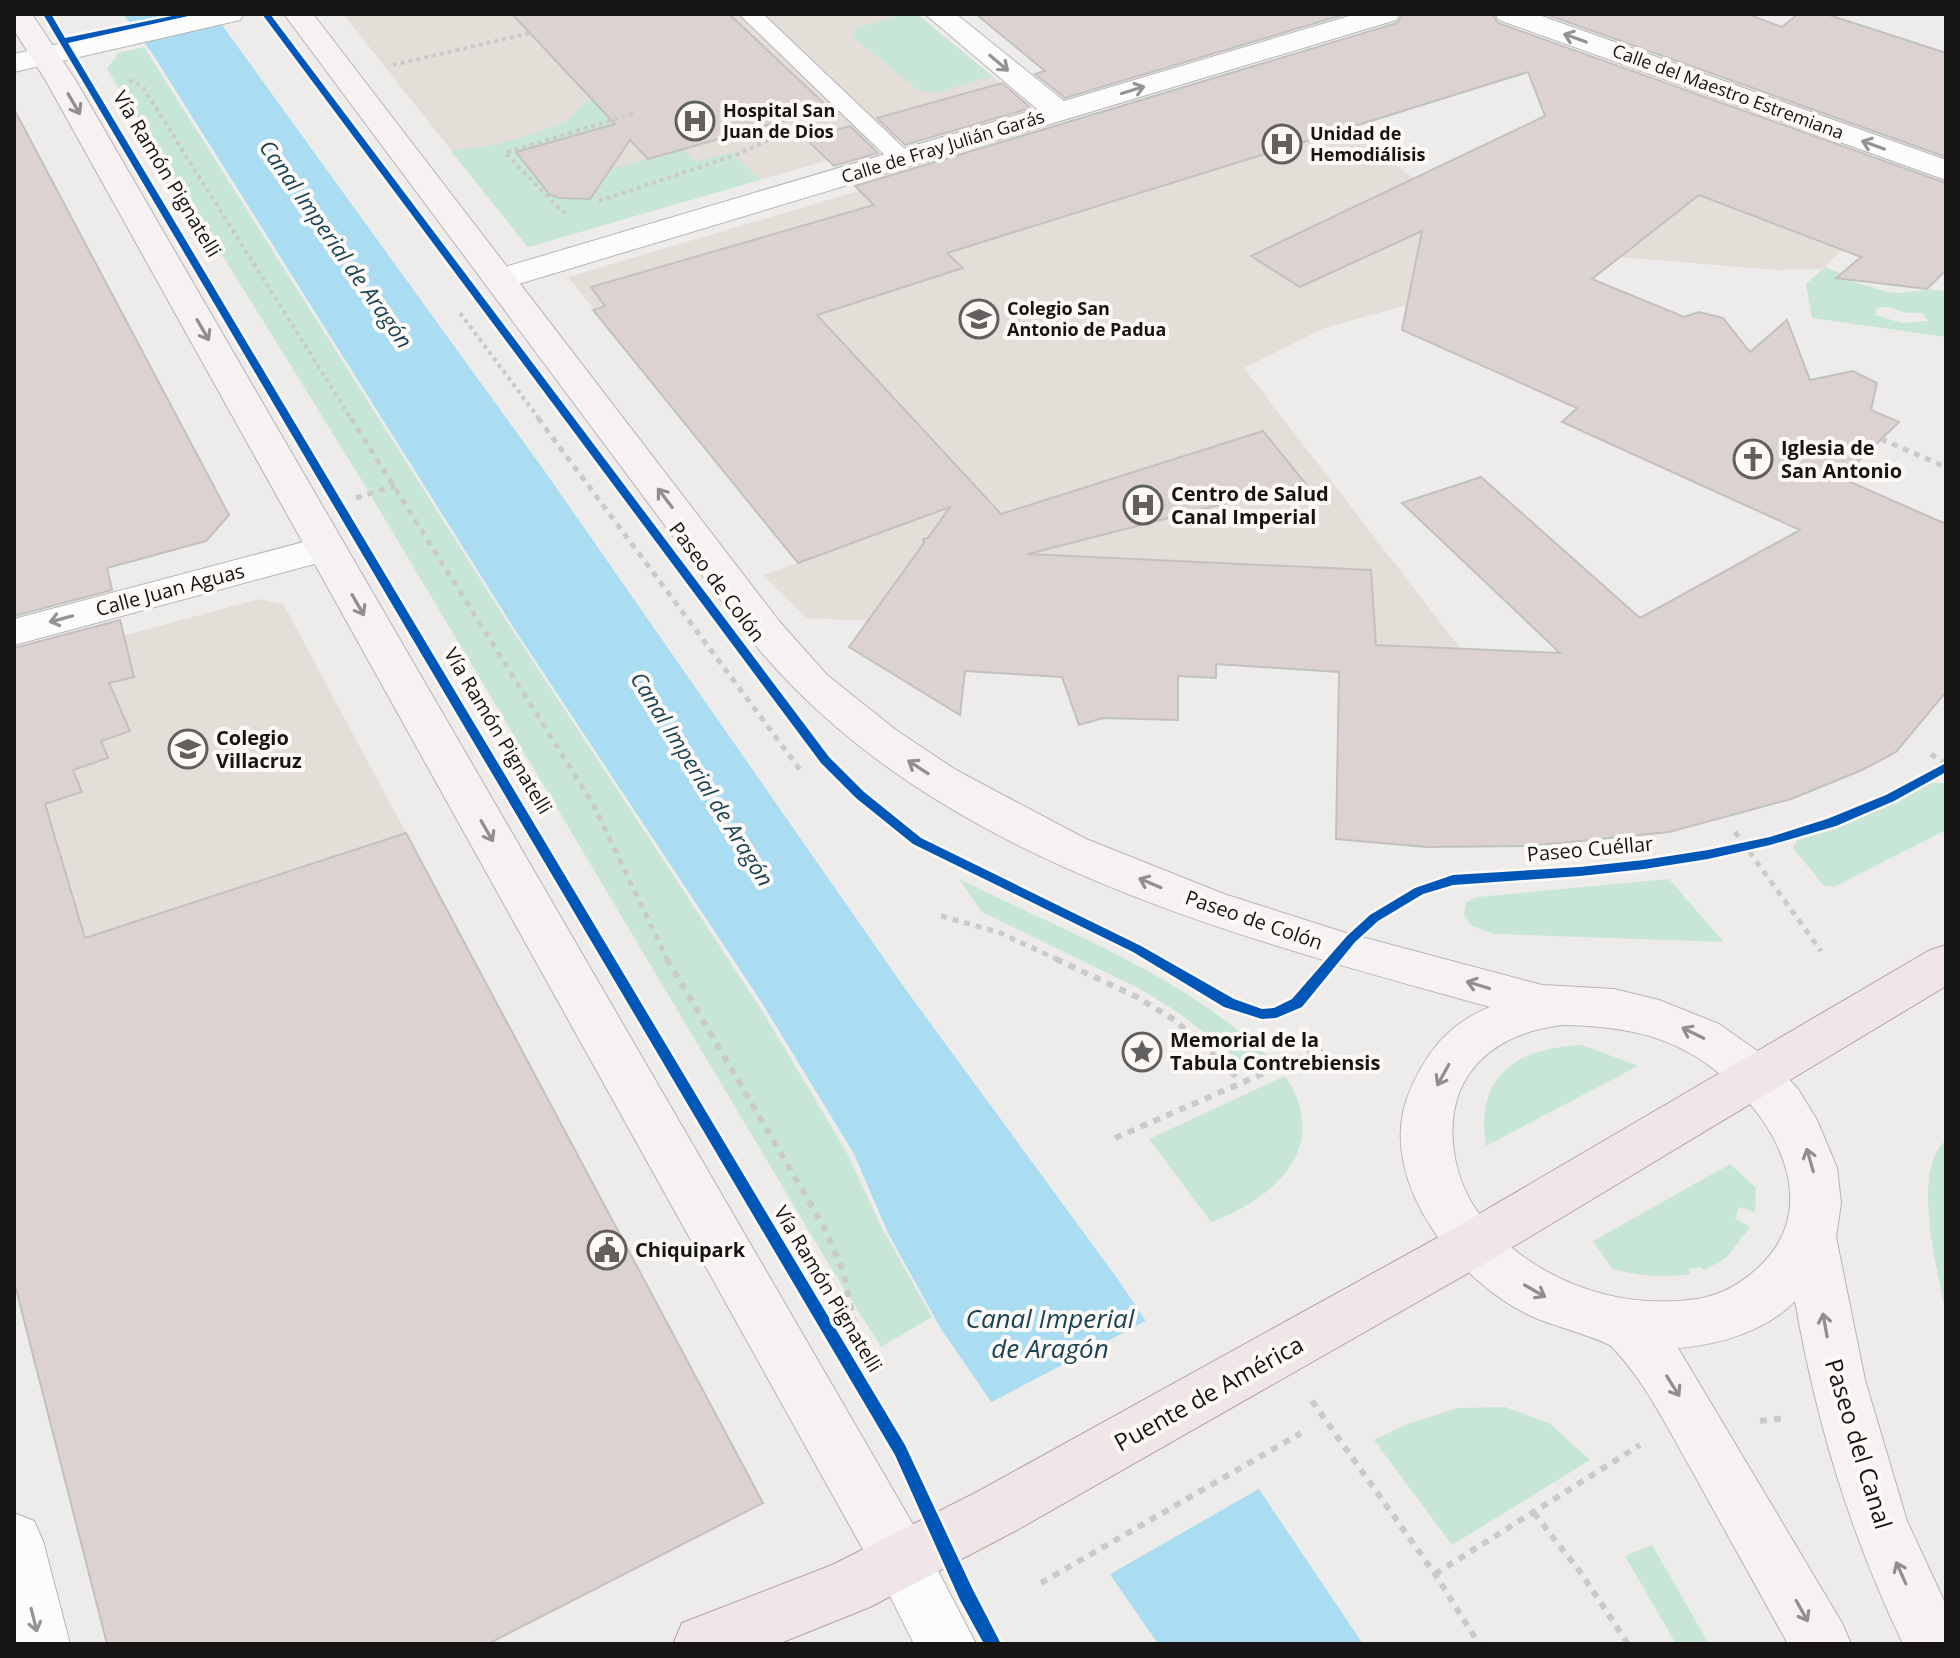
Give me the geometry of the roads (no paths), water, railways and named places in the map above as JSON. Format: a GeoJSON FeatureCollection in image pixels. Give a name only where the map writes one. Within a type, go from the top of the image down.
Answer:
{"type":"FeatureCollection","features":[{"type":"Feature","properties":{"kind":"main road"},"geometry":{"type":"LineString","coordinates":[[18,14],[30,60],[326,548],[901,1560]]}},
{"type":"Feature","properties":{"kind":"main road","name":"Paseo de Colón"},"geometry":{"type":"LineString","coordinates":[[298,14],[779,649],[822,694],[891,749],[923,771],[1027,828],[1175,893],[1343,950],[1459,979],[1553,1008],[1614,1008],[1677,1025],[1733,1056],[1757,1077]]}},
{"type":"Feature","properties":{"kind":"main road"},"geometry":{"type":"LineString","coordinates":[[1473,1244],[1946,963]]}},
{"type":"Feature","properties":{"kind":"main road","name":"Paseo del Canal"},"geometry":{"type":"LineString","coordinates":[[1553,1008],[1497,1024],[1473,1039],[1453,1057],[1439,1080],[1430,1104],[1426,1131],[1429,1159],[1437,1189],[1473,1244],[1498,1267],[1557,1304],[1592,1317],[1626,1323],[1689,1325],[1744,1309],[1786,1278],[1800,1258],[1816,1214],[1812,1165],[1792,1118],[1757,1077]]}},
{"type":"Feature","properties":{"kind":"main road","name":"Paseo del Canal"},"geometry":{"type":"LineString","coordinates":[[1810,1236],[1828,1343],[1844,1409],[1879,1523],[1934,1644]]}},
{"type":"Feature","properties":{"kind":"main road","name":"Puente de América"},"geometry":{"type":"LineString","coordinates":[[703,1644],[754,1621],[849,1587],[997,1511],[1473,1244]]}},
{"type":"Feature","properties":{"kind":"main road"},"geometry":{"type":"LineString","coordinates":[[1626,1323],[1670,1380],[1821,1644]]}},
{"type":"Feature","properties":{"kind":"street"},"geometry":{"type":"LineString","coordinates":[[30,60],[230,14]]}},
{"type":"Feature","properties":{"kind":"street"},"geometry":{"type":"LineString","coordinates":[[939,14],[1059,112]]}},
{"type":"Feature","properties":{"kind":"street","name":"Calle de Fray Julián Garás"},"geometry":{"type":"LineString","coordinates":[[500,279],[1386,14]]}},
{"type":"Feature","properties":{"kind":"street","name":"Calle del Maestro Estremiana"},"geometry":{"type":"LineString","coordinates":[[1509,14],[1946,171]]}},
{"type":"Feature","properties":{"kind":"street","name":"Calle Juan Aguas"},"geometry":{"type":"LineString","coordinates":[[14,632],[326,548]]}},
{"type":"Feature","properties":{"kind":"street"},"geometry":{"type":"LineString","coordinates":[[14,1541],[40,1644]]}},
{"type":"Feature","properties":{"kind":"street"},"geometry":{"type":"LineString","coordinates":[[901,1560],[946,1644]]}},
{"type":"Feature","properties":{"kind":"lane"},"geometry":{"type":"LineString","coordinates":[[750,14],[902,159]]}},
{"type":"Feature","properties":{"kind":"water","name":"Canal Imperial de Aragón"},"geometry":{"type":"Polygon","coordinates":[[[123,14],[214,14],[546,473],[906,990],[1117,1278],[1363,1644],[1158,1644],[941,1329],[888,1233],[854,1154],[762,1003],[517,633],[152,53],[123,14]]]}},
{"type":"Feature","properties":{"kind":"place","name":"Hospital San Juan de Dios"},"geometry":{"type":"Point","coordinates":[695,121]}},
{"type":"Feature","properties":{"kind":"place","name":"Unidad de Hemodiálisis"},"geometry":{"type":"Point","coordinates":[1282,144]}},
{"type":"Feature","properties":{"kind":"place","name":"Colegio San Antonio de Padua"},"geometry":{"type":"Point","coordinates":[979,319]}},
{"type":"Feature","properties":{"kind":"place","name":"Iglesia de San Antonio"},"geometry":{"type":"Point","coordinates":[1753,459]}},
{"type":"Feature","properties":{"kind":"place","name":"Centro de Salud Canal Imperial"},"geometry":{"type":"Point","coordinates":[1143,505]}},
{"type":"Feature","properties":{"kind":"place","name":"Colegio Villacruz"},"geometry":{"type":"Point","coordinates":[188,749]}},
{"type":"Feature","properties":{"kind":"place","name":"Memorial de la Tabula Contrebiensis"},"geometry":{"type":"Point","coordinates":[1142,1052]}},
{"type":"Feature","properties":{"kind":"place","name":"Chiquipark"},"geometry":{"type":"Point","coordinates":[607,1250]}}]}
